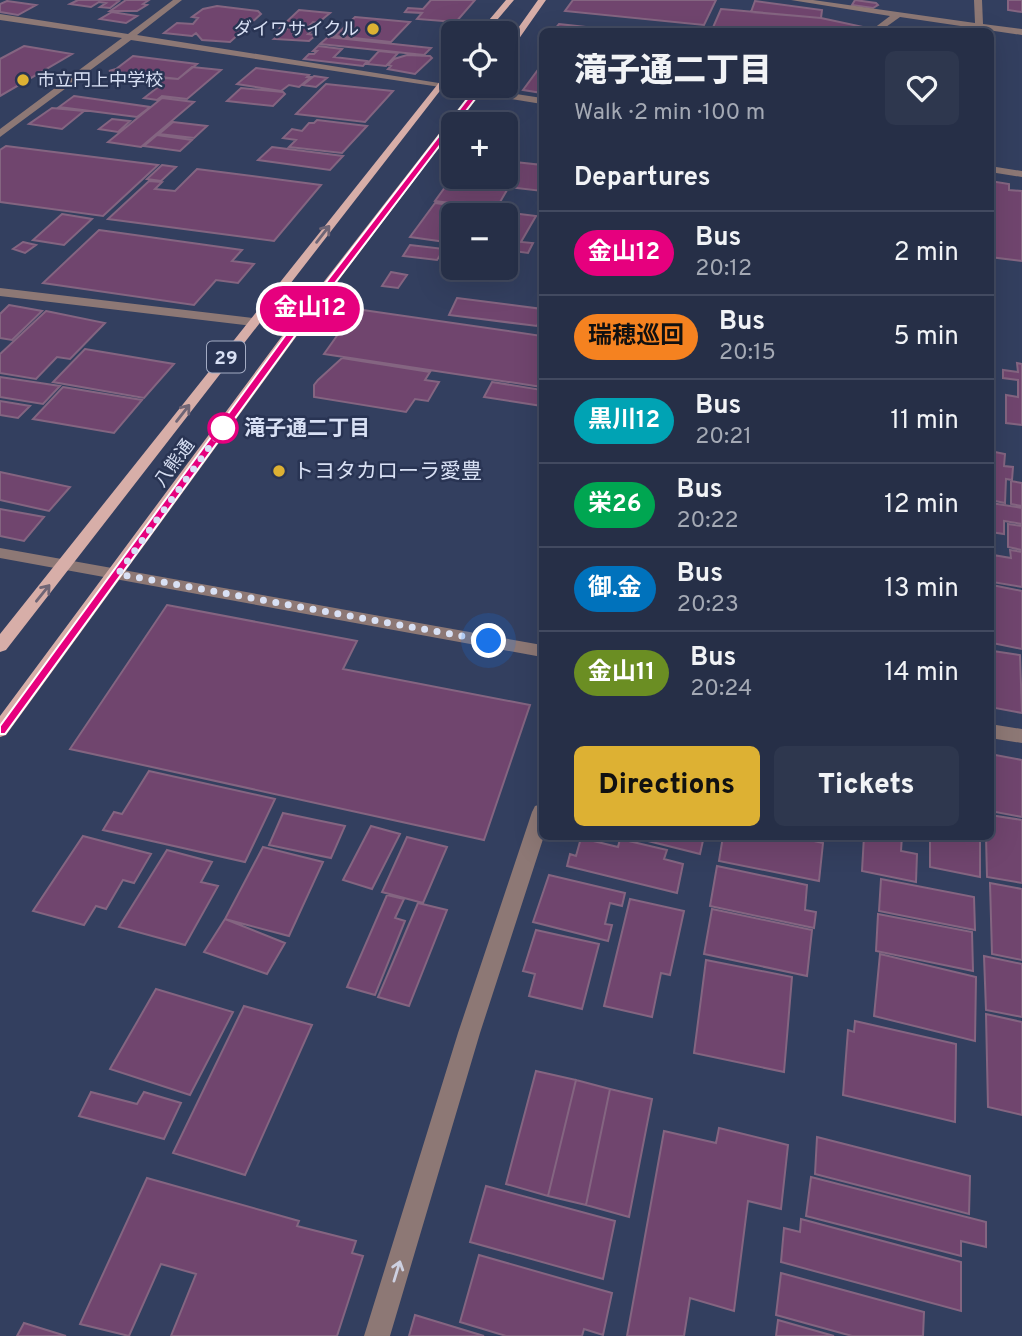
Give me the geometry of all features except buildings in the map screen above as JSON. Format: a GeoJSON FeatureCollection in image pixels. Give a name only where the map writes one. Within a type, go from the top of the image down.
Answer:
{"type":"FeatureCollection","features":[{"type":"Feature","properties":{"kind":"main road"},"geometry":{"type":"LineString","coordinates":[[492,21],[510,0]]}},
{"type":"Feature","properties":{"kind":"main road"},"geometry":{"type":"LineString","coordinates":[[518,34],[542,0]]}},
{"type":"Feature","properties":{"kind":"main road","name":"八熊通"},"geometry":{"type":"LineString","coordinates":[[0,646],[440,84]]}},
{"type":"Feature","properties":{"kind":"main road","name":"八熊通"},"geometry":{"type":"LineString","coordinates":[[0,730],[118,574],[296,327],[471,98]]}},
{"type":"Feature","properties":{"kind":"street"},"geometry":{"type":"LineString","coordinates":[[0,134],[178,0]]}},
{"type":"Feature","properties":{"kind":"street"},"geometry":{"type":"LineString","coordinates":[[795,0],[993,28]]}},
{"type":"Feature","properties":{"kind":"street"},"geometry":{"type":"LineString","coordinates":[[978,0],[979,26]]}},
{"type":"Feature","properties":{"kind":"street"},"geometry":{"type":"LineString","coordinates":[[879,28],[899,14]]}},
{"type":"Feature","properties":{"kind":"street"},"geometry":{"type":"LineString","coordinates":[[0,17],[440,84]]}},
{"type":"Feature","properties":{"kind":"street"},"geometry":{"type":"LineString","coordinates":[[994,28],[1022,32]]}},
{"type":"Feature","properties":{"kind":"street"},"geometry":{"type":"LineString","coordinates":[[518,96],[539,100]]}},
{"type":"Feature","properties":{"kind":"street"},"geometry":{"type":"LineString","coordinates":[[994,170],[1022,174]]}},
{"type":"Feature","properties":{"kind":"street"},"geometry":{"type":"LineString","coordinates":[[0,292],[253,322]]}},
{"type":"Feature","properties":{"kind":"street"},"geometry":{"type":"LineString","coordinates":[[0,553],[539,650]]}},
{"type":"Feature","properties":{"kind":"street"},"geometry":{"type":"LineString","coordinates":[[994,732],[1022,736]]}},
{"type":"Feature","properties":{"kind":"street"},"geometry":{"type":"LineString","coordinates":[[377,1336],[469,1033],[539,821]]}},
{"type":"Feature","properties":{"kind":"bus line","name":"金山12"},"geometry":{"type":"LineString","coordinates":[[0,730],[118,574],[296,327],[472,98]]}},
{"type":"Feature","properties":{"kind":"place","name":"ダイワサイクル"},"geometry":{"type":"Point","coordinates":[373,29]}},
{"type":"Feature","properties":{"kind":"place","name":"市立円上中学校"},"geometry":{"type":"Point","coordinates":[23,80]}},
{"type":"Feature","properties":{"kind":"place","name":"滝子通二丁目"},"geometry":{"type":"Point","coordinates":[223,428]}},
{"type":"Feature","properties":{"kind":"place","name":"トヨタカローラ愛豊"},"geometry":{"type":"Point","coordinates":[279,471]}},
{"type":"Feature","properties":{"kind":"route"},"geometry":{"type":"LineString","coordinates":[[223,428],[118,574],[489,641]]}}]}
